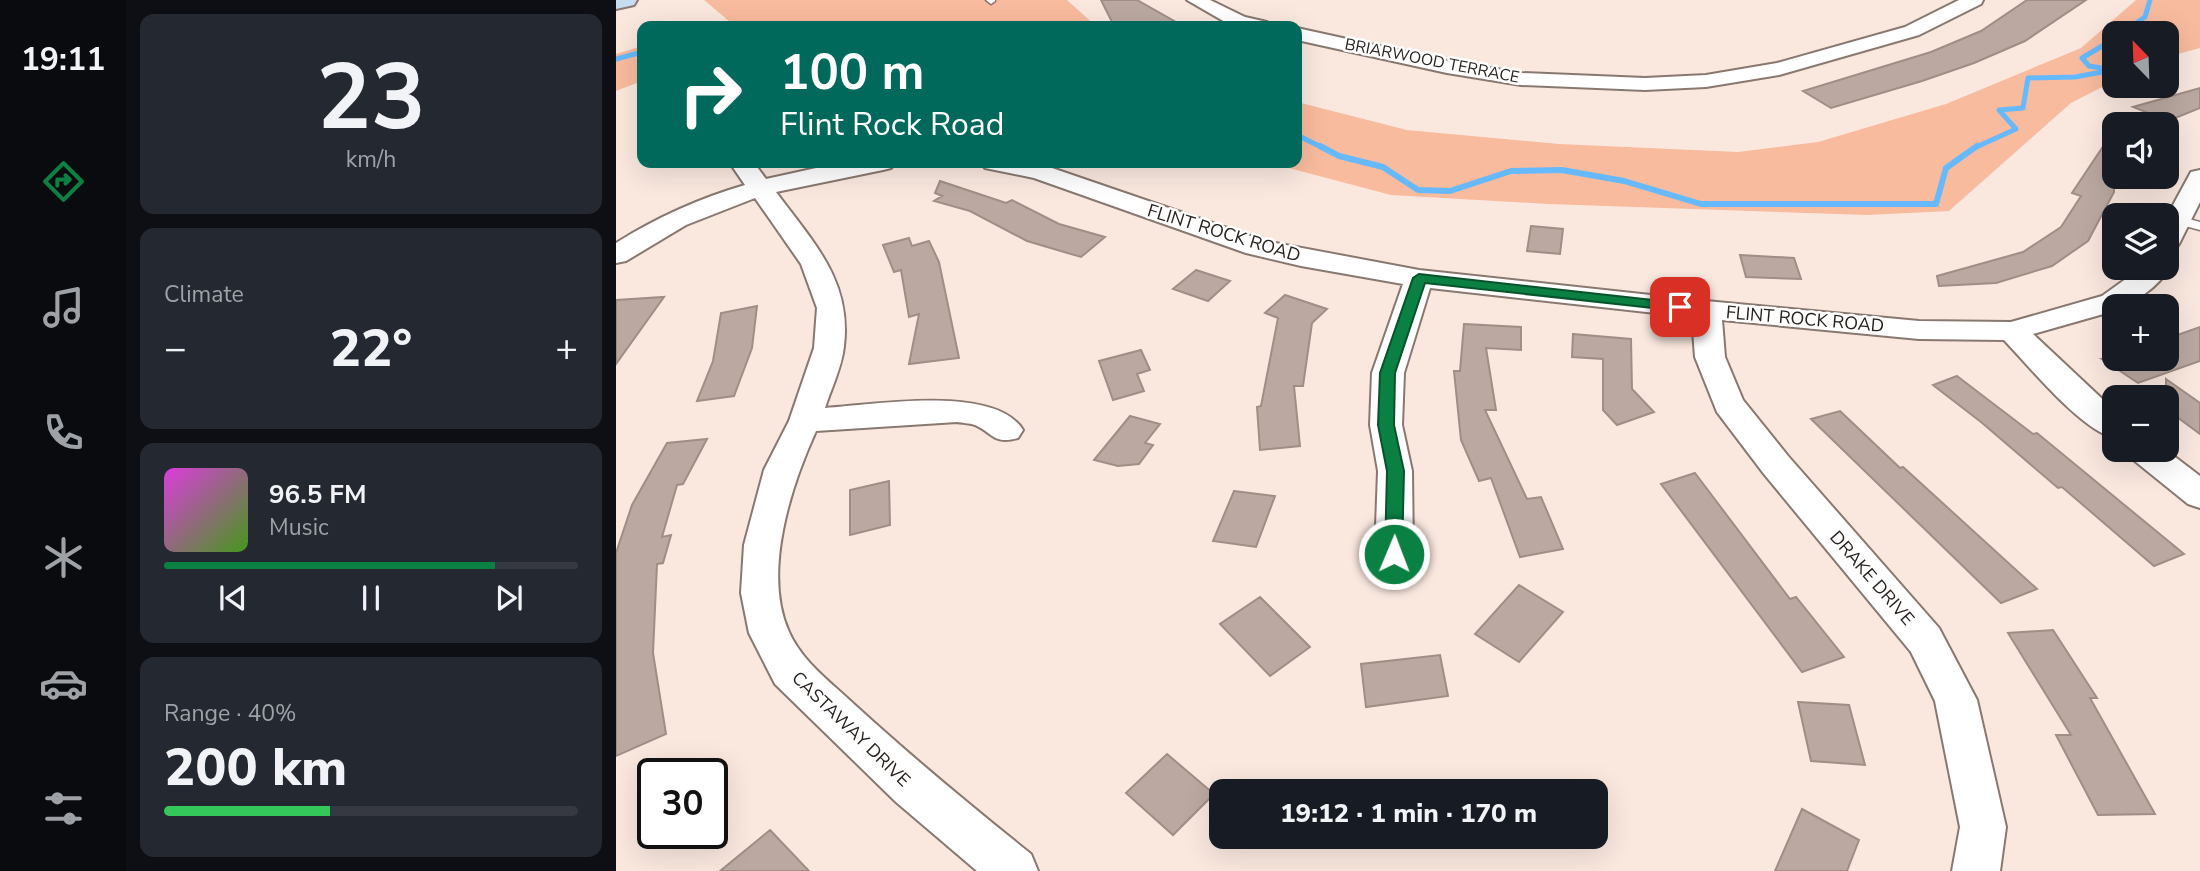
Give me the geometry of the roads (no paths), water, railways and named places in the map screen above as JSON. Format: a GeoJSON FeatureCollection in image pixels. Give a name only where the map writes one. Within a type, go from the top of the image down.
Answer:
{"type":"FeatureCollection","features":[{"type":"Feature","properties":{"kind":"street"},"geometry":{"type":"LineString","coordinates":[[616,3],[626,0]]}},
{"type":"Feature","properties":{"kind":"street"},"geometry":{"type":"LineString","coordinates":[[1196,0],[1238,21]]}},
{"type":"Feature","properties":{"kind":"street","name":"BRIARWOOD TERRACE"},"geometry":{"type":"LineString","coordinates":[[1302,35],[1447,67],[1521,79],[1645,84],[1706,80],[1779,69],[1912,31],[1974,0]]}},
{"type":"Feature","properties":{"kind":"street"},"geometry":{"type":"LineString","coordinates":[[616,255],[662,229],[716,204],[752,175],[846,168]]}},
{"type":"Feature","properties":{"kind":"street","name":"FLINT ROCK ROAD"},"geometry":{"type":"LineString","coordinates":[[1019,168],[1040,172],[1256,247],[1301,258],[1419,278],[1706,310],[1919,330],[2012,331],[2112,302],[2143,280]]}},
{"type":"Feature","properties":{"kind":"street","name":"CASTAWAY DRIVE"},"geometry":{"type":"LineString","coordinates":[[752,175],[815,264],[831,308],[829,348],[805,421],[780,470],[762,545],[760,593],[769,632],[790,671],[912,787],[1014,871]]}},
{"type":"Feature","properties":{"kind":"street"},"geometry":{"type":"LineString","coordinates":[[2189,223],[2197,190]]}},
{"type":"Feature","properties":{"kind":"street"},"geometry":{"type":"LineString","coordinates":[[1394,554],[1395,471],[1386,425],[1388,373],[1419,278]]}},
{"type":"Feature","properties":{"kind":"street","name":"DRAKE DRIVE"},"geometry":{"type":"LineString","coordinates":[[1706,310],[1710,357],[1728,404],[1776,465],[1925,640],[1956,700],[1983,827],[1976,871]]}},
{"type":"Feature","properties":{"kind":"street"},"geometry":{"type":"LineString","coordinates":[[2012,331],[2102,418]]}},
{"type":"Feature","properties":{"kind":"street"},"geometry":{"type":"LineString","coordinates":[[805,421],[957,411],[984,416],[1006,430]]}},
{"type":"Feature","properties":{"kind":"street"},"geometry":{"type":"LineString","coordinates":[[2158,462],[2200,495]]}},
{"type":"Feature","properties":{"kind":"waterway"},"geometry":{"type":"LineString","coordinates":[[2139,21],[2145,17],[2150,0]]}},
{"type":"Feature","properties":{"kind":"waterway"},"geometry":{"type":"LineString","coordinates":[[2102,46],[2082,58],[2089,66],[2102,68]]}},
{"type":"Feature","properties":{"kind":"waterway"},"geometry":{"type":"LineString","coordinates":[[616,59],[637,53]]}},
{"type":"Feature","properties":{"kind":"waterway"},"geometry":{"type":"LineString","coordinates":[[1975,148],[2016,129],[1999,110],[2023,108],[2028,78],[2075,77],[2102,72]]}},
{"type":"Feature","properties":{"kind":"waterway"},"geometry":{"type":"LineString","coordinates":[[1302,138],[1323,148]]}},
{"type":"Feature","properties":{"kind":"waterway"},"geometry":{"type":"LineString","coordinates":[[1320,146],[1339,156],[1383,167],[1418,190],[1450,191],[1511,171],[1562,170],[1624,181],[1701,204],[1936,204],[1946,168],[1975,148]]}}]}
